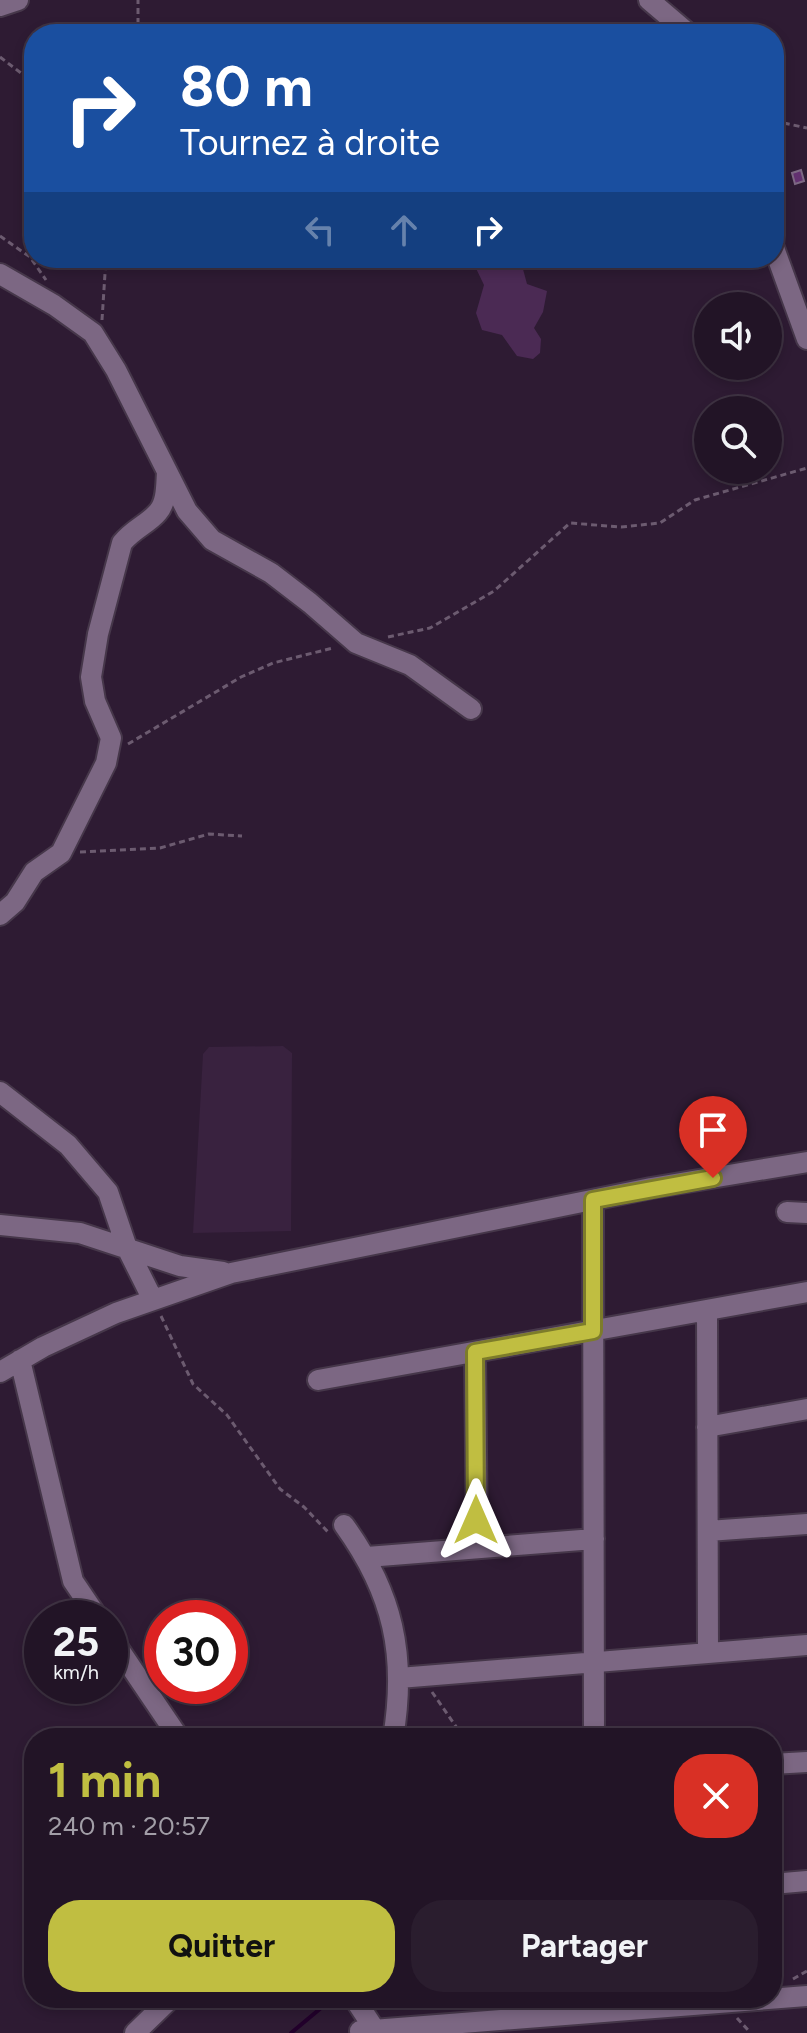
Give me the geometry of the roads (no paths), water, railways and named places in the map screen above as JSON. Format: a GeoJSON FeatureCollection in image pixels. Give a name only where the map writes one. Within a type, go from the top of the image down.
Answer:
{"type":"FeatureCollection","features":[{"type":"Feature","properties":{"kind":"street"},"geometry":{"type":"LineString","coordinates":[[0,6],[18,0]]}},
{"type":"Feature","properties":{"kind":"street"},"geometry":{"type":"LineString","coordinates":[[649,0],[677,24]]}},
{"type":"Feature","properties":{"kind":"street"},"geometry":{"type":"LineString","coordinates":[[781,268],[807,339]]}},
{"type":"Feature","properties":{"kind":"street"},"geometry":{"type":"LineString","coordinates":[[0,274],[54,305],[93,333],[116,370],[187,511],[212,540],[271,573],[356,643],[410,665],[471,709]]}},
{"type":"Feature","properties":{"kind":"street"},"geometry":{"type":"LineString","coordinates":[[0,915],[15,902],[34,872],[61,853],[106,763],[111,738],[95,701],[91,677],[98,634],[122,543],[131,531],[159,512],[165,495],[167,472]]}},
{"type":"Feature","properties":{"kind":"street"},"geometry":{"type":"LineString","coordinates":[[0,1092],[68,1145],[108,1192],[127,1248],[153,1300]]}},
{"type":"Feature","properties":{"kind":"street"},"geometry":{"type":"LineString","coordinates":[[0,1372],[116,1313],[231,1273],[593,1200],[807,1162]]}},
{"type":"Feature","properties":{"kind":"street"},"geometry":{"type":"LineString","coordinates":[[593,1200],[594,1728]]}},
{"type":"Feature","properties":{"kind":"street"},"geometry":{"type":"LineString","coordinates":[[0,1225],[80,1233],[180,1266],[231,1273]]}},
{"type":"Feature","properties":{"kind":"street"},"geometry":{"type":"LineString","coordinates":[[318,1380],[807,1292]]}},
{"type":"Feature","properties":{"kind":"street"},"geometry":{"type":"LineString","coordinates":[[707,1310],[708,1653]]}},
{"type":"Feature","properties":{"kind":"street"},"geometry":{"type":"LineString","coordinates":[[475,1352],[477,1548]]}},
{"type":"Feature","properties":{"kind":"street"},"geometry":{"type":"LineString","coordinates":[[20,1360],[73,1581],[86,1600]]}},
{"type":"Feature","properties":{"kind":"street"},"geometry":{"type":"LineString","coordinates":[[707,1427],[807,1409]]}},
{"type":"Feature","properties":{"kind":"street"},"geometry":{"type":"LineString","coordinates":[[708,1531],[807,1524]]}},
{"type":"Feature","properties":{"kind":"street"},"geometry":{"type":"LineString","coordinates":[[339,1531],[367,1557],[383,1590],[396,1645],[399,1678],[395,1728]]}},
{"type":"Feature","properties":{"kind":"street"},"geometry":{"type":"LineString","coordinates":[[367,1557],[594,1539]]}},
{"type":"Feature","properties":{"kind":"street"},"geometry":{"type":"LineString","coordinates":[[399,1678],[807,1645]]}},
{"type":"Feature","properties":{"kind":"street"},"geometry":{"type":"LineString","coordinates":[[128,1663],[172,1728]]}},
{"type":"Feature","properties":{"kind":"street"},"geometry":{"type":"LineString","coordinates":[[782,1763],[807,1762]]}},
{"type":"Feature","properties":{"kind":"street"},"geometry":{"type":"LineString","coordinates":[[782,1883],[807,1881]]}},
{"type":"Feature","properties":{"kind":"street"},"geometry":{"type":"LineString","coordinates":[[782,1997],[807,1996]]}},
{"type":"Feature","properties":{"kind":"street"},"geometry":{"type":"LineString","coordinates":[[135,2033],[161,2008]]}},
{"type":"Feature","properties":{"kind":"street"},"geometry":{"type":"LineString","coordinates":[[358,2008],[368,2030],[575,2008]]}},
{"type":"Feature","properties":{"kind":"waterway"},"geometry":{"type":"LineString","coordinates":[[291,2033],[321,2008]]}}]}
